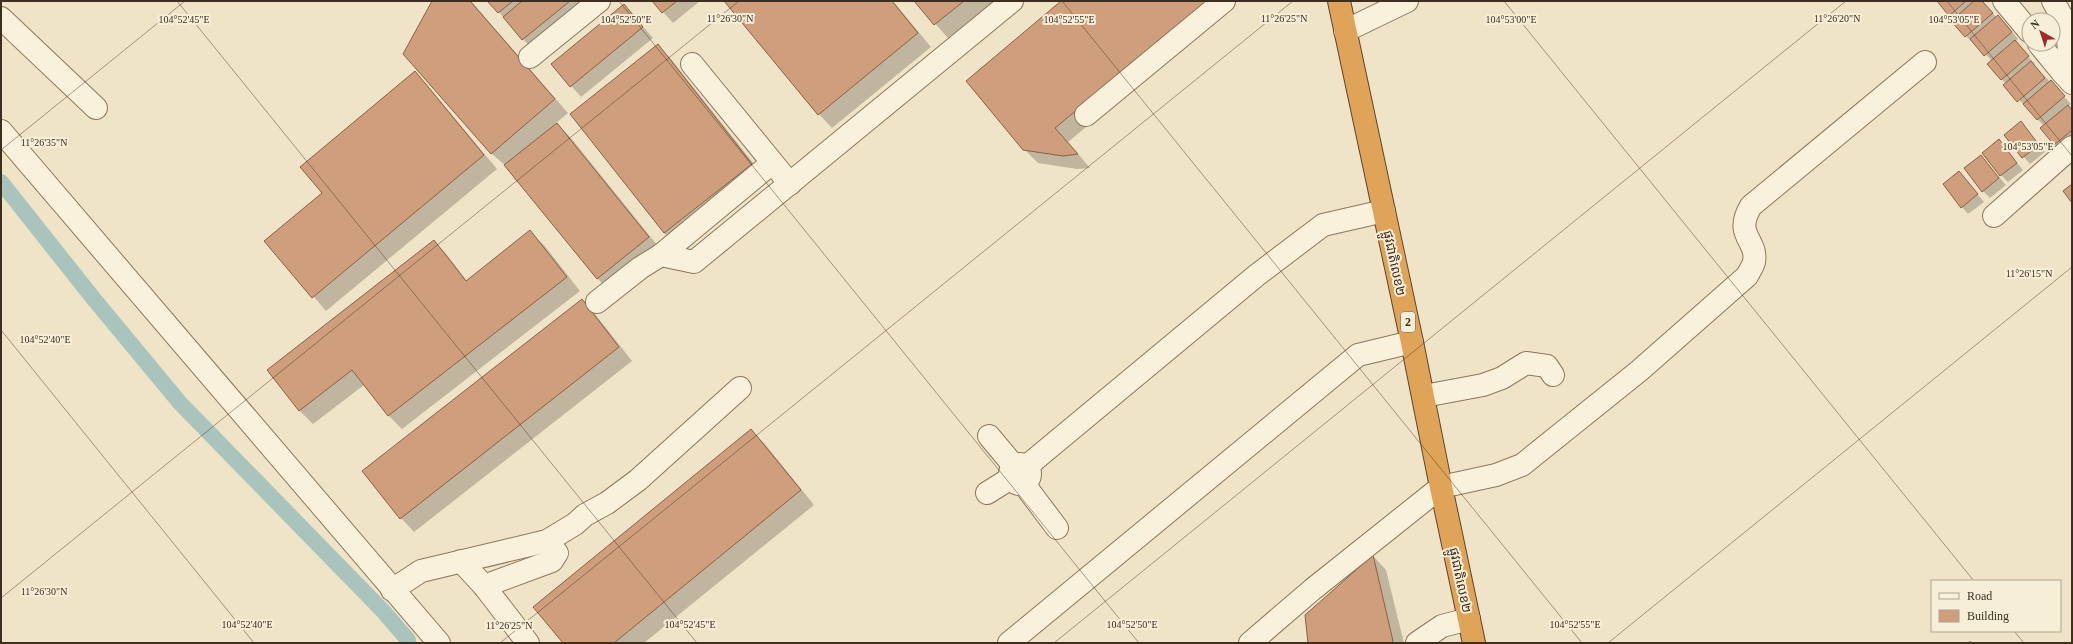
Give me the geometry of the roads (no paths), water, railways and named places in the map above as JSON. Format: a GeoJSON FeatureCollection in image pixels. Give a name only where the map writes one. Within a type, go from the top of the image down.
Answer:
{"type":"FeatureCollection","features":[{"type":"Feature","properties":{"kind":"highway","name":"ផ្លូវជាតិលេខ២"},"geometry":{"type":"LineString","coordinates":[[1339,1],[1424,396],[1440,487],[1474,643]]}},
{"type":"Feature","properties":{"kind":"street"},"geometry":{"type":"LineString","coordinates":[[530,56],[598,1]]}},
{"type":"Feature","properties":{"kind":"street"},"geometry":{"type":"LineString","coordinates":[[661,255],[694,262],[1012,1]]}},
{"type":"Feature","properties":{"kind":"street"},"geometry":{"type":"LineString","coordinates":[[1086,115],[1224,1]]}},
{"type":"Feature","properties":{"kind":"street"},"geometry":{"type":"LineString","coordinates":[[1345,31],[1407,1]]}},
{"type":"Feature","properties":{"kind":"street"},"geometry":{"type":"LineString","coordinates":[[2004,1],[2021,21]]}},
{"type":"Feature","properties":{"kind":"street"},"geometry":{"type":"LineString","coordinates":[[2053,1],[2066,24],[2071,48],[2067,77]]}},
{"type":"Feature","properties":{"kind":"street"},"geometry":{"type":"LineString","coordinates":[[1,18],[96,108]]}},
{"type":"Feature","properties":{"kind":"street"},"geometry":{"type":"LineString","coordinates":[[2047,52],[2067,77]]}},
{"type":"Feature","properties":{"kind":"street"},"geometry":{"type":"LineString","coordinates":[[1250,643],[1312,589],[1440,487],[1496,475],[1522,465],[1645,366],[1746,276],[1754,262],[1752,250],[1744,229],[1744,218],[1751,206],[1925,62]]}},
{"type":"Feature","properties":{"kind":"street"},"geometry":{"type":"LineString","coordinates":[[692,64],[790,184]]}},
{"type":"Feature","properties":{"kind":"street"},"geometry":{"type":"LineString","coordinates":[[1,131],[392,590],[431,640]]}},
{"type":"Feature","properties":{"kind":"street"},"geometry":{"type":"LineString","coordinates":[[1994,216],[2072,147]]}},
{"type":"Feature","properties":{"kind":"street"},"geometry":{"type":"LineString","coordinates":[[597,302],[640,268],[661,255],[772,163]]}},
{"type":"Feature","properties":{"kind":"street"},"geometry":{"type":"LineString","coordinates":[[986,493],[1019,473],[1257,275],[1323,225],[1384,211]]}},
{"type":"Feature","properties":{"kind":"street"},"geometry":{"type":"LineString","coordinates":[[1009,643],[1358,355],[1412,342]]}},
{"type":"Feature","properties":{"kind":"street"},"geometry":{"type":"LineString","coordinates":[[1424,396],[1483,385],[1502,378],[1526,363],[1547,366],[1553,375]]}},
{"type":"Feature","properties":{"kind":"street"},"geometry":{"type":"LineString","coordinates":[[392,590],[421,571],[547,541],[634,484],[740,388]]}},
{"type":"Feature","properties":{"kind":"street"},"geometry":{"type":"LineString","coordinates":[[989,436],[1019,473],[1057,528]]}},
{"type":"Feature","properties":{"kind":"street"},"geometry":{"type":"LineString","coordinates":[[484,586],[552,561],[556,553],[547,541]]}},
{"type":"Feature","properties":{"kind":"street"},"geometry":{"type":"LineString","coordinates":[[461,561],[484,586],[528,643]]}},
{"type":"Feature","properties":{"kind":"street"},"geometry":{"type":"LineString","coordinates":[[1417,643],[1442,626],[1469,619]]}},
{"type":"Feature","properties":{"kind":"waterway"},"geometry":{"type":"LineString","coordinates":[[1,182],[93,298],[180,403],[383,611],[408,640]]}}]}
